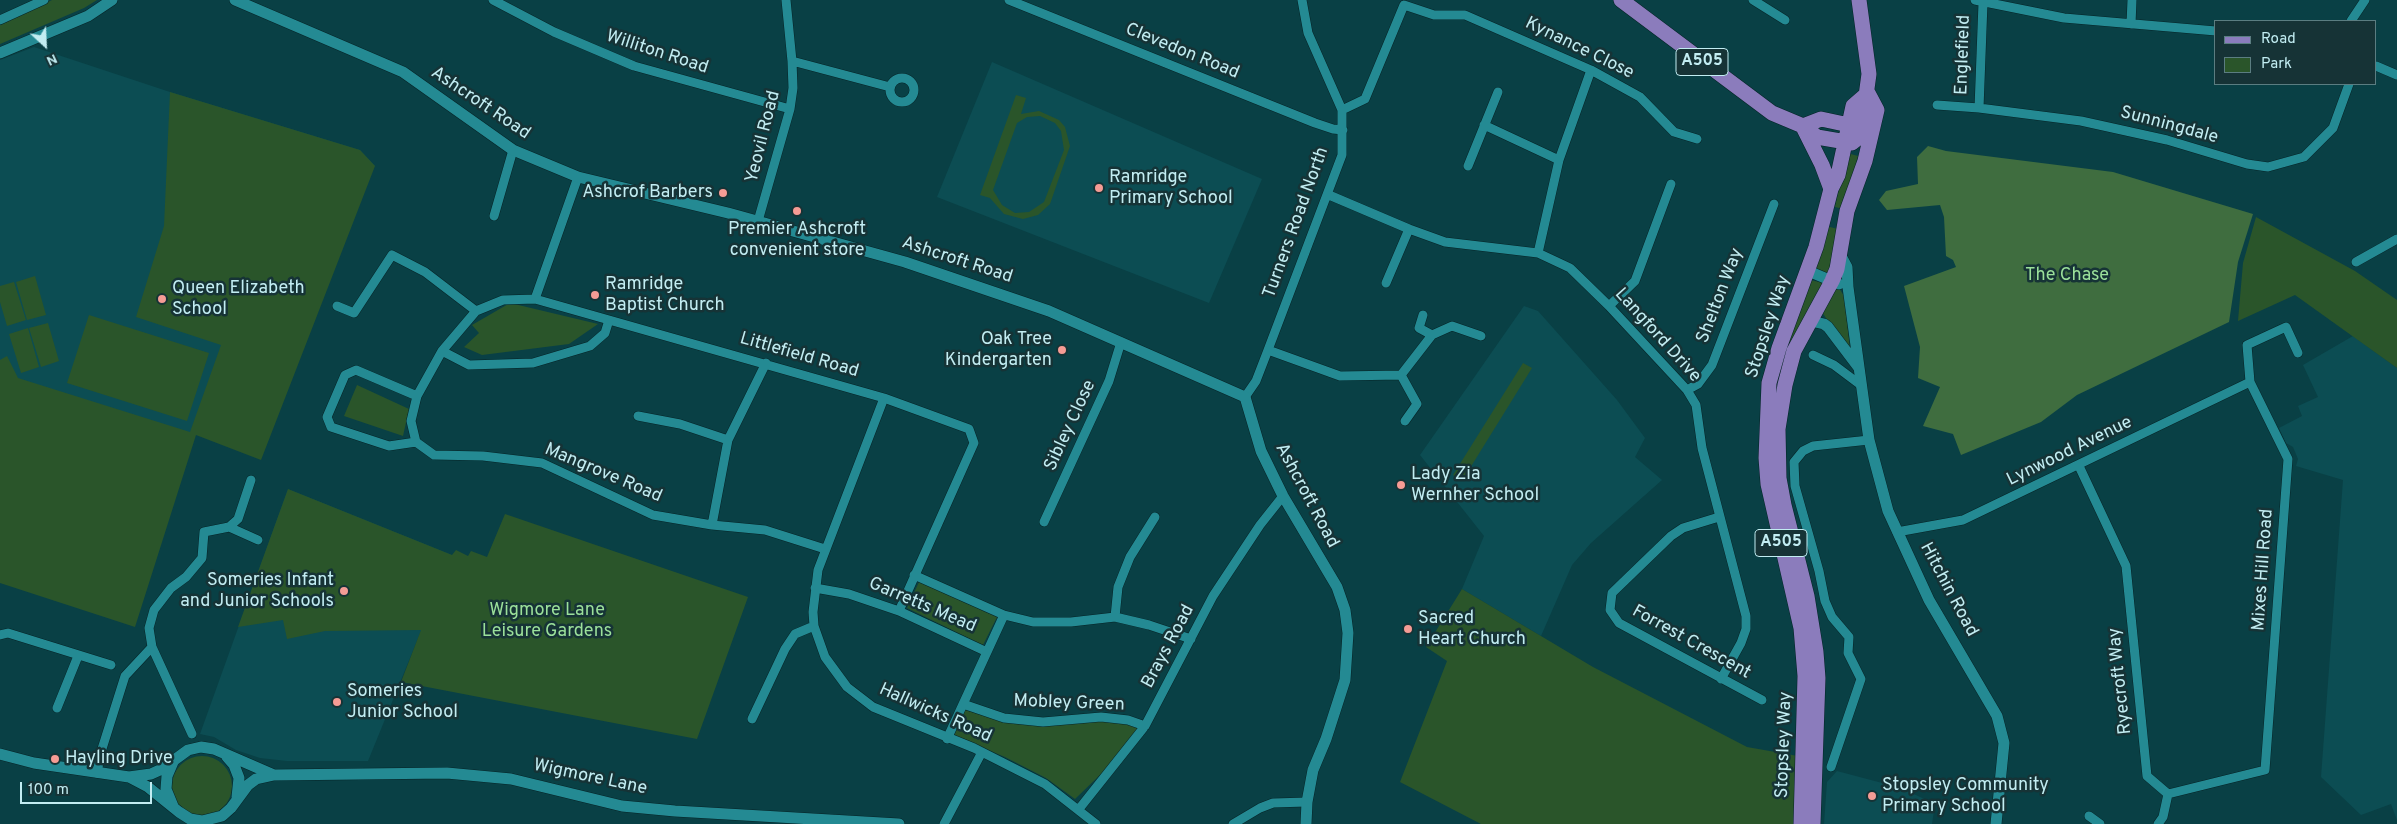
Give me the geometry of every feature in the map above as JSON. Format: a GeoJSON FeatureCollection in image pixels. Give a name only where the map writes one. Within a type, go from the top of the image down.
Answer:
{"type":"FeatureCollection","features":[{"type":"Feature","properties":{"kind":"main road","name":"A505"},"geometry":{"type":"LineString","coordinates":[[1622,0],[1754,101],[1772,113],[1804,126]]}},
{"type":"Feature","properties":{"kind":"main road"},"geometry":{"type":"LineString","coordinates":[[1859,0],[1869,74],[1868,93],[1877,110],[1867,149]]}},
{"type":"Feature","properties":{"kind":"main road"},"geometry":{"type":"LineString","coordinates":[[1804,126],[1817,137],[1845,143],[1854,128],[1853,106],[1868,93]]}},
{"type":"Feature","properties":{"kind":"main road"},"geometry":{"type":"LineString","coordinates":[[1804,126],[1821,119],[1854,128],[1864,135],[1867,149]]}},
{"type":"Feature","properties":{"kind":"main road"},"geometry":{"type":"LineString","coordinates":[[1804,126],[1809,142],[1822,165],[1831,189]]}},
{"type":"Feature","properties":{"kind":"main road","name":"Stopsley Way"},"geometry":{"type":"LineString","coordinates":[[1801,824],[1806,712],[1805,676],[1801,628],[1775,518],[1766,458],[1769,383],[1779,348],[1816,247],[1831,189],[1838,175],[1845,143]]}},
{"type":"Feature","properties":{"kind":"main road","name":"Stopsley Way"},"geometry":{"type":"LineString","coordinates":[[1813,824],[1818,678],[1816,652],[1808,596],[1784,505],[1780,478],[1778,438],[1781,403],[1789,367],[1794,351],[1832,281],[1840,254],[1847,211],[1867,149]]}},
{"type":"Feature","properties":{"kind":"street"},"geometry":{"type":"LineString","coordinates":[[0,20],[44,0]]}},
{"type":"Feature","properties":{"kind":"street"},"geometry":{"type":"LineString","coordinates":[[0,53],[88,16],[112,0]]}},
{"type":"Feature","properties":{"kind":"street","name":"Ashcroft Road"},"geometry":{"type":"LineString","coordinates":[[235,0],[403,72],[513,150],[578,177],[758,221],[905,262],[1049,311],[1182,368],[1219,388],[1245,397],[1261,451],[1283,496],[1337,587],[1345,610],[1348,633],[1345,680],[1326,738],[1312,770],[1306,824]]}},
{"type":"Feature","properties":{"kind":"street","name":"Williton Road"},"geometry":{"type":"LineString","coordinates":[[492,0],[554,32],[634,66],[790,109]]}},
{"type":"Feature","properties":{"kind":"street","name":"Yeovil Road"},"geometry":{"type":"LineString","coordinates":[[758,221],[790,109],[793,88],[786,0]]}},
{"type":"Feature","properties":{"kind":"street","name":"Clevedon Road"},"geometry":{"type":"LineString","coordinates":[[1009,0],[1316,123],[1333,129],[1344,130]]}},
{"type":"Feature","properties":{"kind":"street","name":"Turners Road North"},"geometry":{"type":"LineString","coordinates":[[1245,397],[1256,381],[1329,195],[1342,154],[1344,130],[1342,110],[1308,33],[1302,0]]}},
{"type":"Feature","properties":{"kind":"street"},"geometry":{"type":"LineString","coordinates":[[1753,0],[1785,20]]}},
{"type":"Feature","properties":{"kind":"street"},"geometry":{"type":"LineString","coordinates":[[2131,24],[2132,0]]}},
{"type":"Feature","properties":{"kind":"street"},"geometry":{"type":"LineString","coordinates":[[2352,20],[2365,0]]}},
{"type":"Feature","properties":{"kind":"street"},"geometry":{"type":"LineString","coordinates":[[1979,1],[2008,4],[2064,18],[2214,31]]}},
{"type":"Feature","properties":{"kind":"street","name":"Englefield"},"geometry":{"type":"LineString","coordinates":[[1979,1],[1979,108]]}},
{"type":"Feature","properties":{"kind":"street","name":"Kynance Close"},"geometry":{"type":"LineString","coordinates":[[1342,110],[1365,99],[1404,5],[1434,15],[1465,15],[1591,70],[1640,97],[1674,132],[1697,139]]}},
{"type":"Feature","properties":{"kind":"street"},"geometry":{"type":"LineString","coordinates":[[792,61],[890,87]]}},
{"type":"Feature","properties":{"kind":"street"},"geometry":{"type":"LineString","coordinates":[[2377,66],[2397,75]]}},
{"type":"Feature","properties":{"kind":"street"},"geometry":{"type":"LineString","coordinates":[[1538,253],[1559,160],[1591,70]]}},
{"type":"Feature","properties":{"kind":"street","name":"Sunningdale"},"geometry":{"type":"LineString","coordinates":[[1937,105],[1979,108],[2081,121],[2167,140],[2247,164],[2268,167],[2304,157],[2332,128],[2349,85]]}},
{"type":"Feature","properties":{"kind":"street"},"geometry":{"type":"LineString","coordinates":[[1468,166],[1498,92]]}},
{"type":"Feature","properties":{"kind":"street"},"geometry":{"type":"LineString","coordinates":[[1484,125],[1559,160]]}},
{"type":"Feature","properties":{"kind":"street"},"geometry":{"type":"LineString","coordinates":[[494,216],[513,150]]}},
{"type":"Feature","properties":{"kind":"street"},"geometry":{"type":"LineString","coordinates":[[535,299],[578,177]]}},
{"type":"Feature","properties":{"kind":"street"},"geometry":{"type":"LineString","coordinates":[[1609,306],[1635,281],[1671,184]]}},
{"type":"Feature","properties":{"kind":"street","name":"Langford Drive"},"geometry":{"type":"LineString","coordinates":[[1329,195],[1408,229],[1445,242],[1538,253],[1570,268],[1609,306],[1687,390],[1696,406],[1702,448],[1746,616],[1746,629],[1741,643],[1721,679]]}},
{"type":"Feature","properties":{"kind":"street","name":"Shelton Way"},"geometry":{"type":"LineString","coordinates":[[1687,390],[1698,384],[1712,365],[1774,204]]}},
{"type":"Feature","properties":{"kind":"street"},"geometry":{"type":"LineString","coordinates":[[1386,284],[1408,229]]}},
{"type":"Feature","properties":{"kind":"street"},"geometry":{"type":"LineString","coordinates":[[2356,262],[2397,239]]}},
{"type":"Feature","properties":{"kind":"street","name":"Hitchin Road"},"geometry":{"type":"LineString","coordinates":[[1840,254],[1847,267],[1848,287],[1869,440],[1888,511],[1929,600],[1997,716],[2004,743],[1996,824]]}},
{"type":"Feature","properties":{"kind":"street"},"geometry":{"type":"LineString","coordinates":[[337,306],[354,314],[392,255],[426,272],[476,311]]}},
{"type":"Feature","properties":{"kind":"street"},"geometry":{"type":"LineString","coordinates":[[1808,268],[1813,274],[1848,287]]}},
{"type":"Feature","properties":{"kind":"street","name":"Littlefield Road"},"geometry":{"type":"LineString","coordinates":[[442,351],[476,311],[503,300],[535,299],[884,398],[969,429],[974,443],[899,611]]}},
{"type":"Feature","properties":{"kind":"street"},"geometry":{"type":"LineString","coordinates":[[1423,315],[1419,328],[1432,335]]}},
{"type":"Feature","properties":{"kind":"street"},"geometry":{"type":"LineString","coordinates":[[418,396],[356,370],[345,375],[327,417],[331,427],[389,446],[416,442],[411,422],[418,396],[442,351],[469,365],[533,363],[590,346],[605,333],[609,320]]}},
{"type":"Feature","properties":{"kind":"street","name":"Hitchin Road"},"geometry":{"type":"LineString","coordinates":[[1811,321],[1828,327],[1859,368]]}},
{"type":"Feature","properties":{"kind":"street"},"geometry":{"type":"LineString","coordinates":[[1402,375],[1432,335],[1452,326],[1480,336]]}},
{"type":"Feature","properties":{"kind":"street"},"geometry":{"type":"LineString","coordinates":[[2250,382],[2247,345],[2286,327],[2298,353]]}},
{"type":"Feature","properties":{"kind":"street","name":"Sibley Close"},"geometry":{"type":"LineString","coordinates":[[1044,522],[1109,381],[1121,342]]}},
{"type":"Feature","properties":{"kind":"street"},"geometry":{"type":"LineString","coordinates":[[1268,350],[1340,376],[1402,375]]}},
{"type":"Feature","properties":{"kind":"street"},"geometry":{"type":"LineString","coordinates":[[1813,355],[1834,365],[1862,386]]}},
{"type":"Feature","properties":{"kind":"street"},"geometry":{"type":"LineString","coordinates":[[712,525],[728,440],[766,363]]}},
{"type":"Feature","properties":{"kind":"street"},"geometry":{"type":"LineString","coordinates":[[1402,375],[1417,404],[1406,421]]}},
{"type":"Feature","properties":{"kind":"street","name":"Lynwood Avenue"},"geometry":{"type":"LineString","coordinates":[[1897,532],[1963,520],[2079,466],[2250,382]]}},
{"type":"Feature","properties":{"kind":"street","name":"Mixes Hill Road"},"geometry":{"type":"LineString","coordinates":[[2168,794],[2265,770],[2288,459],[2250,382]]}},
{"type":"Feature","properties":{"kind":"street","name":"Hallwicks Road"},"geometry":{"type":"LineString","coordinates":[[884,398],[818,570],[815,588],[814,626],[825,658],[847,687],[873,707],[982,752],[1045,784],[1096,824]]}},
{"type":"Feature","properties":{"kind":"street"},"geometry":{"type":"LineString","coordinates":[[638,416],[680,424],[728,440]]}},
{"type":"Feature","properties":{"kind":"street"},"geometry":{"type":"LineString","coordinates":[[1831,767],[1861,679],[1848,653],[1849,636],[1832,617],[1824,601],[1819,571],[1796,486],[1794,462],[1803,451],[1813,446],[1869,440]]}},
{"type":"Feature","properties":{"kind":"street","name":"Mangrove Road"},"geometry":{"type":"LineString","coordinates":[[416,442],[434,455],[483,456],[542,463],[653,516],[712,525],[765,530],[825,549]]}},
{"type":"Feature","properties":{"kind":"street","name":"Ryecroft Way"},"geometry":{"type":"LineString","coordinates":[[2079,466],[2126,566],[2147,776],[2168,794]]}},
{"type":"Feature","properties":{"kind":"street"},"geometry":{"type":"LineString","coordinates":[[192,734],[152,648],[149,628],[154,610],[172,588],[186,577],[202,558],[204,532],[229,527],[238,518],[251,480]]}},
{"type":"Feature","properties":{"kind":"street","name":"Brays Road"},"geometry":{"type":"LineString","coordinates":[[1079,809],[1145,726],[1213,596],[1260,525],[1283,496]]}},
{"type":"Feature","properties":{"kind":"street"},"geometry":{"type":"LineString","coordinates":[[1115,617],[1118,587],[1130,557],[1155,517]]}},
{"type":"Feature","properties":{"kind":"street","name":"Forrest Crescent"},"geometry":{"type":"LineString","coordinates":[[1720,517],[1683,528],[1671,536],[1612,594],[1610,610],[1620,623],[1762,700]]}},
{"type":"Feature","properties":{"kind":"street"},"geometry":{"type":"LineString","coordinates":[[229,527],[258,540]]}},
{"type":"Feature","properties":{"kind":"street"},"geometry":{"type":"LineString","coordinates":[[914,574],[1004,615],[1033,622],[1071,622],[1115,617],[1191,639]]}},
{"type":"Feature","properties":{"kind":"street","name":"Garretts Mead"},"geometry":{"type":"LineString","coordinates":[[815,588],[849,594],[899,611],[987,652]]}},
{"type":"Feature","properties":{"kind":"street"},"geometry":{"type":"LineString","coordinates":[[947,739],[1004,615]]}},
{"type":"Feature","properties":{"kind":"street"},"geometry":{"type":"LineString","coordinates":[[752,719],[785,649],[796,634],[814,626]]}},
{"type":"Feature","properties":{"kind":"street"},"geometry":{"type":"LineString","coordinates":[[0,635],[8,632],[111,665]]}},
{"type":"Feature","properties":{"kind":"street"},"geometry":{"type":"LineString","coordinates":[[98,773],[101,752],[125,676],[152,648]]}},
{"type":"Feature","properties":{"kind":"street"},"geometry":{"type":"LineString","coordinates":[[57,708],[78,656]]}},
{"type":"Feature","properties":{"kind":"street","name":"Mobley Green"},"geometry":{"type":"LineString","coordinates":[[963,704],[1004,718],[1043,722],[1101,717],[1128,720],[1145,726]]}},
{"type":"Feature","properties":{"kind":"street","name":"Wigmore Lane"},"geometry":{"type":"LineString","coordinates":[[0,754],[34,763],[129,777],[151,774],[162,769],[188,750],[201,747],[214,749],[226,756],[274,775]]}},
{"type":"Feature","properties":{"kind":"street"},"geometry":{"type":"LineString","coordinates":[[944,824],[982,752]]}},
{"type":"Feature","properties":{"kind":"street"},"geometry":{"type":"LineString","coordinates":[[217,824],[233,804],[239,790],[239,778],[234,765],[226,756]]}},
{"type":"Feature","properties":{"kind":"street"},"geometry":{"type":"LineString","coordinates":[[178,757],[166,776],[166,789],[176,810],[186,824]]}},
{"type":"Feature","properties":{"kind":"street","name":"Wigmore Lane"},"geometry":{"type":"LineString","coordinates":[[129,777],[148,787],[190,819],[202,821],[222,816],[248,785],[256,779],[274,775],[447,773],[511,780],[622,806],[675,811],[898,824]]}},
{"type":"Feature","properties":{"kind":"street"},"geometry":{"type":"LineString","coordinates":[[2158,824],[2163,817],[2168,794]]}},
{"type":"Feature","properties":{"kind":"street"},"geometry":{"type":"LineString","coordinates":[[1233,824],[1260,808],[1273,803],[1307,802]]}},
{"type":"Feature","properties":{"kind":"street"},"geometry":{"type":"LineString","coordinates":[[2089,816],[2100,824]]}},
{"type":"Feature","properties":{"kind":"shaded area","name":"Queen Elizabeth School"},"geometry":{"type":"Polygon","coordinates":[[[34,47],[170,92],[360,150],[375,166],[191,432],[0,583],[0,60],[34,47]]]}},
{"type":"Feature","properties":{"kind":"shaded area","name":"Ramridge Primary School"},"geometry":{"type":"Polygon","coordinates":[[[992,62],[1262,179],[1209,303],[937,197],[992,62]]]}},
{"type":"Feature","properties":{"kind":"shaded area"},"geometry":{"type":"Polygon","coordinates":[[[1524,306],[1538,311],[1617,400],[1645,438],[1635,457],[1662,480],[1591,543],[1572,565],[1541,636],[1462,589],[1484,536],[1420,455],[1524,306]]]}},
{"type":"Feature","properties":{"kind":"shaded area"},"geometry":{"type":"Polygon","coordinates":[[[2353,336],[2397,368],[2397,820],[2391,804],[2361,815],[2321,777],[2343,480],[2296,466],[2298,459],[2293,447],[2286,443],[2279,428],[2302,416],[2298,406],[2318,397],[2303,365],[2353,336]]]}},
{"type":"Feature","properties":{"kind":"shaded area","name":"Someries Infant and Junior Schools"},"geometry":{"type":"Polygon","coordinates":[[[288,489],[452,555],[368,761],[287,761],[260,758],[236,750],[214,737],[200,734],[288,489]]]}},
{"type":"Feature","properties":{"kind":"shaded area","name":"Stopsley Community Primary School"},"geometry":{"type":"Polygon","coordinates":[[[1837,771],[1901,788],[1935,804],[1932,824],[1824,824],[1827,782],[1837,771]]]}},
{"type":"Feature","properties":{"kind":"green space"},"geometry":{"type":"Polygon","coordinates":[[[52,0],[97,0],[84,8],[0,44],[0,25],[52,0]]]}},
{"type":"Feature","properties":{"kind":"green space"},"geometry":{"type":"Polygon","coordinates":[[[170,92],[360,150],[375,166],[261,460],[196,435],[135,627],[0,583],[0,360],[7,356],[18,378],[190,432],[221,345],[136,317],[164,226],[170,92]]]}},
{"type":"Feature","properties":{"kind":"green space"},"geometry":{"type":"Polygon","coordinates":[[[1016,95],[1026,98],[1021,114],[1039,111],[1059,120],[1065,127],[1070,146],[1050,204],[1038,215],[1023,219],[1004,214],[990,198],[980,195],[1016,95]],[[1040,116],[1027,117],[1017,123],[993,190],[1002,205],[1015,213],[1029,212],[1044,202],[1064,150],[1061,131],[1055,123],[1040,116]]]}},
{"type":"Feature","properties":{"kind":"green space","name":"The Chase"},"geometry":{"type":"Polygon","coordinates":[[[1928,146],[1946,151],[2113,172],[2253,214],[2238,262],[2229,322],[2077,395],[2041,422],[1961,455],[1953,434],[1923,426],[1940,387],[1918,378],[1920,347],[1904,286],[1956,267],[1953,260],[1946,256],[1944,217],[1940,205],[1887,210],[1879,200],[1886,191],[1918,184],[1917,157],[1928,146]]]}},
{"type":"Feature","properties":{"kind":"green space"},"geometry":{"type":"Polygon","coordinates":[[[1847,153],[1858,156],[1843,209],[1835,207],[1847,153]]]}},
{"type":"Feature","properties":{"kind":"green space"},"geometry":{"type":"Polygon","coordinates":[[[2256,217],[2355,271],[2397,300],[2397,368],[2295,295],[2238,321],[2243,263],[2256,217]]]}},
{"type":"Feature","properties":{"kind":"green space"},"geometry":{"type":"Polygon","coordinates":[[[1826,226],[1838,229],[1829,276],[1815,268],[1826,226]]]}},
{"type":"Feature","properties":{"kind":"green space"},"geometry":{"type":"Polygon","coordinates":[[[35,276],[46,315],[27,320],[16,282],[35,276]]]}},
{"type":"Feature","properties":{"kind":"green space"},"geometry":{"type":"Polygon","coordinates":[[[1810,280],[1824,283],[1777,400],[1792,552],[1807,758],[1772,412],[1783,356],[1810,280]]]}},
{"type":"Feature","properties":{"kind":"green space"},"geometry":{"type":"Polygon","coordinates":[[[14,282],[26,320],[7,326],[0,302],[0,286],[14,282]]]}},
{"type":"Feature","properties":{"kind":"green space"},"geometry":{"type":"Polygon","coordinates":[[[1839,288],[1844,296],[1850,349],[1837,335],[1822,312],[1834,289],[1839,288]]]}},
{"type":"Feature","properties":{"kind":"green space"},"geometry":{"type":"Polygon","coordinates":[[[510,303],[598,324],[569,344],[482,355],[464,347],[479,333],[472,325],[510,303]]]}},
{"type":"Feature","properties":{"kind":"green space"},"geometry":{"type":"Polygon","coordinates":[[[89,315],[209,353],[187,421],[67,383],[89,315]]]}},
{"type":"Feature","properties":{"kind":"green space"},"geometry":{"type":"Polygon","coordinates":[[[48,323],[59,361],[41,367],[29,328],[48,323]]]}},
{"type":"Feature","properties":{"kind":"green space"},"geometry":{"type":"Polygon","coordinates":[[[28,328],[39,367],[21,373],[9,334],[28,328]]]}},
{"type":"Feature","properties":{"kind":"green space"},"geometry":{"type":"Polygon","coordinates":[[[1523,363],[1532,368],[1462,481],[1453,475],[1523,363]]]}},
{"type":"Feature","properties":{"kind":"green space"},"geometry":{"type":"Polygon","coordinates":[[[357,385],[409,409],[403,436],[344,416],[357,385]]]}},
{"type":"Feature","properties":{"kind":"green space","name":"Wigmore Lane Leisure Gardens"},"geometry":{"type":"Polygon","coordinates":[[[288,489],[452,555],[456,550],[468,556],[471,551],[487,557],[505,514],[748,597],[697,739],[401,682],[421,630],[325,631],[287,639],[283,620],[238,627],[288,489]]]}},
{"type":"Feature","properties":{"kind":"green space"},"geometry":{"type":"Polygon","coordinates":[[[919,582],[997,617],[983,645],[907,608],[919,582]]]}},
{"type":"Feature","properties":{"kind":"green space"},"geometry":{"type":"Polygon","coordinates":[[[1462,589],[1593,667],[1747,747],[1798,756],[1796,824],[1481,824],[1400,782],[1447,661],[1426,647],[1462,589]]]}},
{"type":"Feature","properties":{"kind":"green space"},"geometry":{"type":"Polygon","coordinates":[[[965,710],[1002,721],[1101,721],[1124,723],[1139,728],[1102,773],[1075,799],[1046,778],[1005,757],[954,736],[965,710]]]}},
{"type":"Feature","properties":{"kind":"green space"},"geometry":{"type":"Polygon","coordinates":[[[196,756],[208,756],[219,761],[227,769],[232,780],[230,798],[219,811],[208,816],[196,816],[185,811],[177,803],[172,792],[172,780],[177,769],[185,761],[196,756]]]}},
{"type":"Feature","properties":{"kind":"place","name":"Ramridge Primary School"},"geometry":{"type":"Point","coordinates":[1099,188]}},
{"type":"Feature","properties":{"kind":"place","name":"Ashcrof Barbers"},"geometry":{"type":"Point","coordinates":[723,193]}},
{"type":"Feature","properties":{"kind":"place","name":"Premier Ashcroft convenient store"},"geometry":{"type":"Point","coordinates":[797,211]}},
{"type":"Feature","properties":{"kind":"place","name":"Ramridge Baptist Church"},"geometry":{"type":"Point","coordinates":[595,295]}},
{"type":"Feature","properties":{"kind":"place","name":"Queen Elizabeth School"},"geometry":{"type":"Point","coordinates":[162,299]}},
{"type":"Feature","properties":{"kind":"place","name":"Oak Tree Kindergarten"},"geometry":{"type":"Point","coordinates":[1062,350]}},
{"type":"Feature","properties":{"kind":"place","name":"Lady Zia Wernher School"},"geometry":{"type":"Point","coordinates":[1401,485]}},
{"type":"Feature","properties":{"kind":"place","name":"Someries Infant and Junior Schools"},"geometry":{"type":"Point","coordinates":[344,591]}},
{"type":"Feature","properties":{"kind":"place","name":"Sacred Heart Church"},"geometry":{"type":"Point","coordinates":[1408,629]}},
{"type":"Feature","properties":{"kind":"place","name":"Someries Junior School"},"geometry":{"type":"Point","coordinates":[337,702]}},
{"type":"Feature","properties":{"kind":"place","name":"Hayling Drive"},"geometry":{"type":"Point","coordinates":[55,759]}},
{"type":"Feature","properties":{"kind":"place","name":"Stopsley Community Primary School"},"geometry":{"type":"Point","coordinates":[1872,796]}}]}
